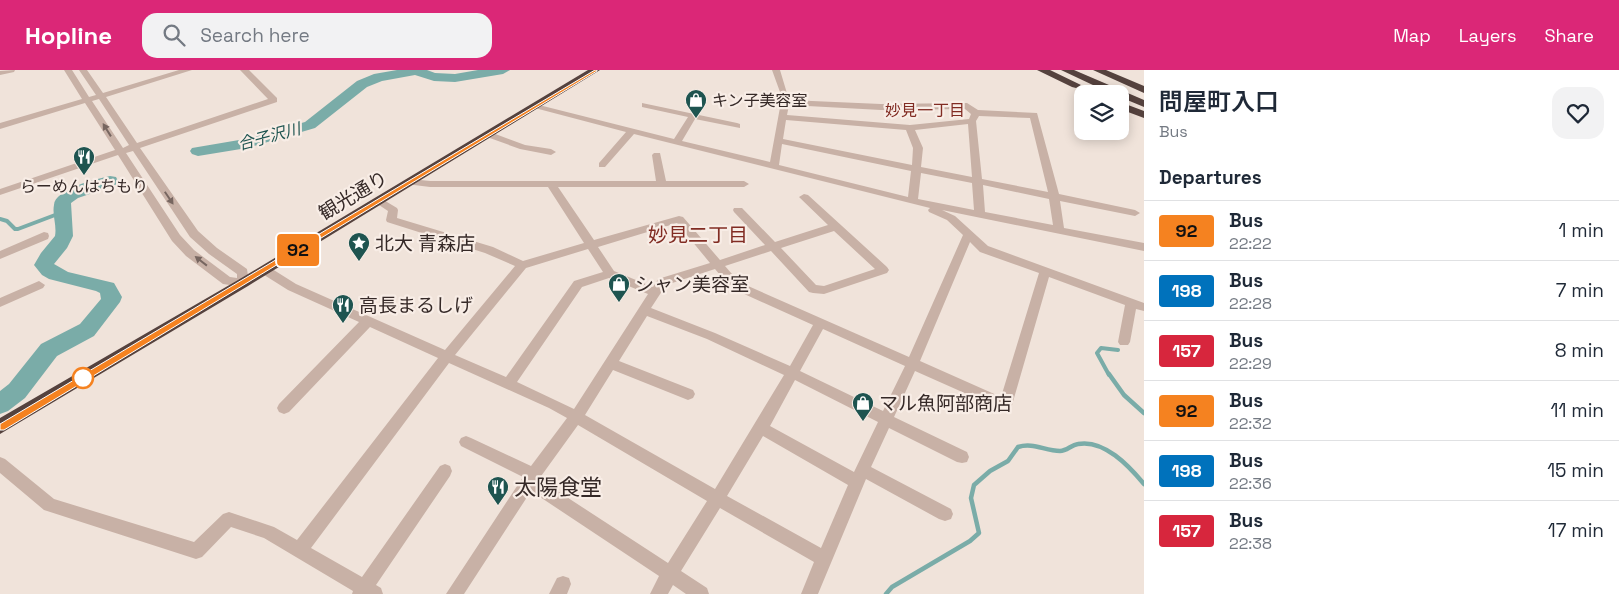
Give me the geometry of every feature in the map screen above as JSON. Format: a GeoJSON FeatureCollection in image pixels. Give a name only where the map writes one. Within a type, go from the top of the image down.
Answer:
{"type":"FeatureCollection","features":[{"type":"Feature","properties":{"kind":"highway","name":"観光通り"},"geometry":{"type":"LineString","coordinates":[[0,427],[490,135],[595,70]]}},
{"type":"Feature","properties":{"kind":"highway"},"geometry":{"type":"LineString","coordinates":[[1042,70],[1076,85]]}},
{"type":"Feature","properties":{"kind":"highway"},"geometry":{"type":"LineString","coordinates":[[1066,70],[1144,104]]}},
{"type":"Feature","properties":{"kind":"highway"},"geometry":{"type":"LineString","coordinates":[[1098,70],[1144,90]]}},
{"type":"Feature","properties":{"kind":"highway"},"geometry":{"type":"LineString","coordinates":[[1129,109],[1144,115]]}},
{"type":"Feature","properties":{"kind":"street"},"geometry":{"type":"LineString","coordinates":[[0,73],[11,70]]}},
{"type":"Feature","properties":{"kind":"street"},"geometry":{"type":"LineString","coordinates":[[68,70],[176,238],[222,278],[227,281],[243,283],[243,272],[212,251],[194,234],[83,70]]}},
{"type":"Feature","properties":{"kind":"street"},"geometry":{"type":"LineString","coordinates":[[0,126],[188,70]]}},
{"type":"Feature","properties":{"kind":"street"},"geometry":{"type":"LineString","coordinates":[[0,192],[274,100],[244,70]]}},
{"type":"Feature","properties":{"kind":"street"},"geometry":{"type":"LineString","coordinates":[[774,167],[785,102],[784,92],[776,70]]}},
{"type":"Feature","properties":{"kind":"street"},"geometry":{"type":"LineString","coordinates":[[785,102],[882,107],[967,106],[974,117],[980,214]]}},
{"type":"Feature","properties":{"kind":"street"},"geometry":{"type":"LineString","coordinates":[[645,105],[737,126]]}},
{"type":"Feature","properties":{"kind":"street"},"geometry":{"type":"LineString","coordinates":[[535,107],[913,201],[1144,247]]}},
{"type":"Feature","properties":{"kind":"street"},"geometry":{"type":"LineString","coordinates":[[783,117],[910,128],[974,117],[1034,115],[1054,196],[1059,230]]}},
{"type":"Feature","properties":{"kind":"street"},"geometry":{"type":"LineString","coordinates":[[677,142],[693,116]]}},
{"type":"Feature","properties":{"kind":"street"},"geometry":{"type":"LineString","coordinates":[[910,128],[918,148],[913,201]]}},
{"type":"Feature","properties":{"kind":"street"},"geometry":{"type":"LineString","coordinates":[[602,165],[633,130]]}},
{"type":"Feature","properties":{"kind":"street"},"geometry":{"type":"LineString","coordinates":[[490,135],[523,147],[551,152]]}},
{"type":"Feature","properties":{"kind":"street"},"geometry":{"type":"LineString","coordinates":[[779,141],[1135,213]]}},
{"type":"Feature","properties":{"kind":"street"},"geometry":{"type":"LineString","coordinates":[[657,155],[661,184]]}},
{"type":"Feature","properties":{"kind":"street"},"geometry":{"type":"LineString","coordinates":[[410,182],[430,184],[744,184]]}},
{"type":"Feature","properties":{"kind":"street"},"geometry":{"type":"LineString","coordinates":[[551,184],[592,243],[610,274],[655,292]]}},
{"type":"Feature","properties":{"kind":"street"},"geometry":{"type":"LineString","coordinates":[[738,210],[813,289],[824,290],[883,270],[804,197]]}},
{"type":"Feature","properties":{"kind":"street"},"geometry":{"type":"LineString","coordinates":[[378,201],[393,210],[391,220],[490,250],[522,265]]}},
{"type":"Feature","properties":{"kind":"street"},"geometry":{"type":"LineString","coordinates":[[913,201],[951,218],[984,249],[1137,305],[1124,342]]}},
{"type":"Feature","properties":{"kind":"street"},"geometry":{"type":"LineString","coordinates":[[299,550],[446,356],[522,265],[679,219],[735,286],[1005,405],[1044,271]]}},
{"type":"Feature","properties":{"kind":"street"},"geometry":{"type":"LineString","coordinates":[[454,594],[531,478],[576,417],[662,282],[669,278],[835,227]]}},
{"type":"Feature","properties":{"kind":"street"},"geometry":{"type":"LineString","coordinates":[[809,594],[823,558],[912,364],[968,235]]}},
{"type":"Feature","properties":{"kind":"street"},"geometry":{"type":"LineString","coordinates":[[0,255],[44,236]]}},
{"type":"Feature","properties":{"kind":"street"},"geometry":{"type":"LineString","coordinates":[[265,270],[292,286],[554,404],[823,558]]}},
{"type":"Feature","properties":{"kind":"street"},"geometry":{"type":"LineString","coordinates":[[508,383],[578,284],[610,274]]}},
{"type":"Feature","properties":{"kind":"street"},"geometry":{"type":"LineString","coordinates":[[0,303],[40,285]]}},
{"type":"Feature","properties":{"kind":"street"},"geometry":{"type":"LineString","coordinates":[[643,310],[711,336],[793,372],[962,457]]}},
{"type":"Feature","properties":{"kind":"street"},"geometry":{"type":"LineString","coordinates":[[284,408],[368,321]]}},
{"type":"Feature","properties":{"kind":"street"},"geometry":{"type":"LineString","coordinates":[[658,594],[761,428],[820,324]]}},
{"type":"Feature","properties":{"kind":"street"},"geometry":{"type":"LineString","coordinates":[[610,363],[688,394]]}},
{"type":"Feature","properties":{"kind":"street"},"geometry":{"type":"LineString","coordinates":[[761,428],[860,476],[945,514]]}},
{"type":"Feature","properties":{"kind":"street"},"geometry":{"type":"LineString","coordinates":[[466,442],[531,478],[701,594]]}},
{"type":"Feature","properties":{"kind":"street"},"geometry":{"type":"LineString","coordinates":[[0,464],[49,505],[196,551],[229,519],[268,532],[366,592],[445,471]]}},
{"type":"Feature","properties":{"kind":"waterway","name":"合子沢川"},"geometry":{"type":"LineString","coordinates":[[198,151],[247,143],[310,125],[362,84],[379,77],[416,71],[434,77],[455,78],[503,70]]}},
{"type":"Feature","properties":{"kind":"waterway","name":"合子沢川"},"geometry":{"type":"LineString","coordinates":[[0,404],[17,391],[49,350],[87,330],[110,302],[112,297],[107,288],[64,278],[49,271],[44,265],[64,236],[63,201],[72,194],[110,181]]}},
{"type":"Feature","properties":{"kind":"waterway"},"geometry":{"type":"LineString","coordinates":[[0,219],[7,221],[15,229],[18,229],[63,212]]}},
{"type":"Feature","properties":{"kind":"waterway"},"geometry":{"type":"LineString","coordinates":[[1109,375],[1097,353],[1101,348],[1118,350]]}},
{"type":"Feature","properties":{"kind":"waterway"},"geometry":{"type":"LineString","coordinates":[[1109,374],[1124,395],[1144,413]]}},
{"type":"Feature","properties":{"kind":"waterway"},"geometry":{"type":"LineString","coordinates":[[886,594],[892,587],[970,541],[979,533],[971,498],[974,485],[990,471],[1008,461],[1018,447],[1034,446],[1060,451],[1078,444],[1097,446],[1115,455],[1144,484]]}},
{"type":"Feature","properties":{"kind":"bus line","name":"92"},"geometry":{"type":"LineString","coordinates":[[0,427],[243,283],[595,70]]}},
{"type":"Feature","properties":{"kind":"place","name":"キン子美容室"},"geometry":{"type":"Point","coordinates":[696,119]}},
{"type":"Feature","properties":{"kind":"place","name":"らーめんはちもり"},"geometry":{"type":"Point","coordinates":[84,176]}},
{"type":"Feature","properties":{"kind":"place","name":"北大 青森店"},"geometry":{"type":"Point","coordinates":[359,262]}},
{"type":"Feature","properties":{"kind":"place","name":"シャン美容室"},"geometry":{"type":"Point","coordinates":[619,303]}},
{"type":"Feature","properties":{"kind":"place","name":"高長まるしげ"},"geometry":{"type":"Point","coordinates":[343,324]}},
{"type":"Feature","properties":{"kind":"place","name":"マル魚阿部商店"},"geometry":{"type":"Point","coordinates":[863,422]}},
{"type":"Feature","properties":{"kind":"place","name":"太陽食堂"},"geometry":{"type":"Point","coordinates":[498,506]}},
{"type":"Feature","properties":{"kind":"district","name":"妙見一丁目"},"geometry":{"type":"Point","coordinates":[925,110]}},
{"type":"Feature","properties":{"kind":"district","name":"妙見二丁目"},"geometry":{"type":"Point","coordinates":[698,235]}}]}
